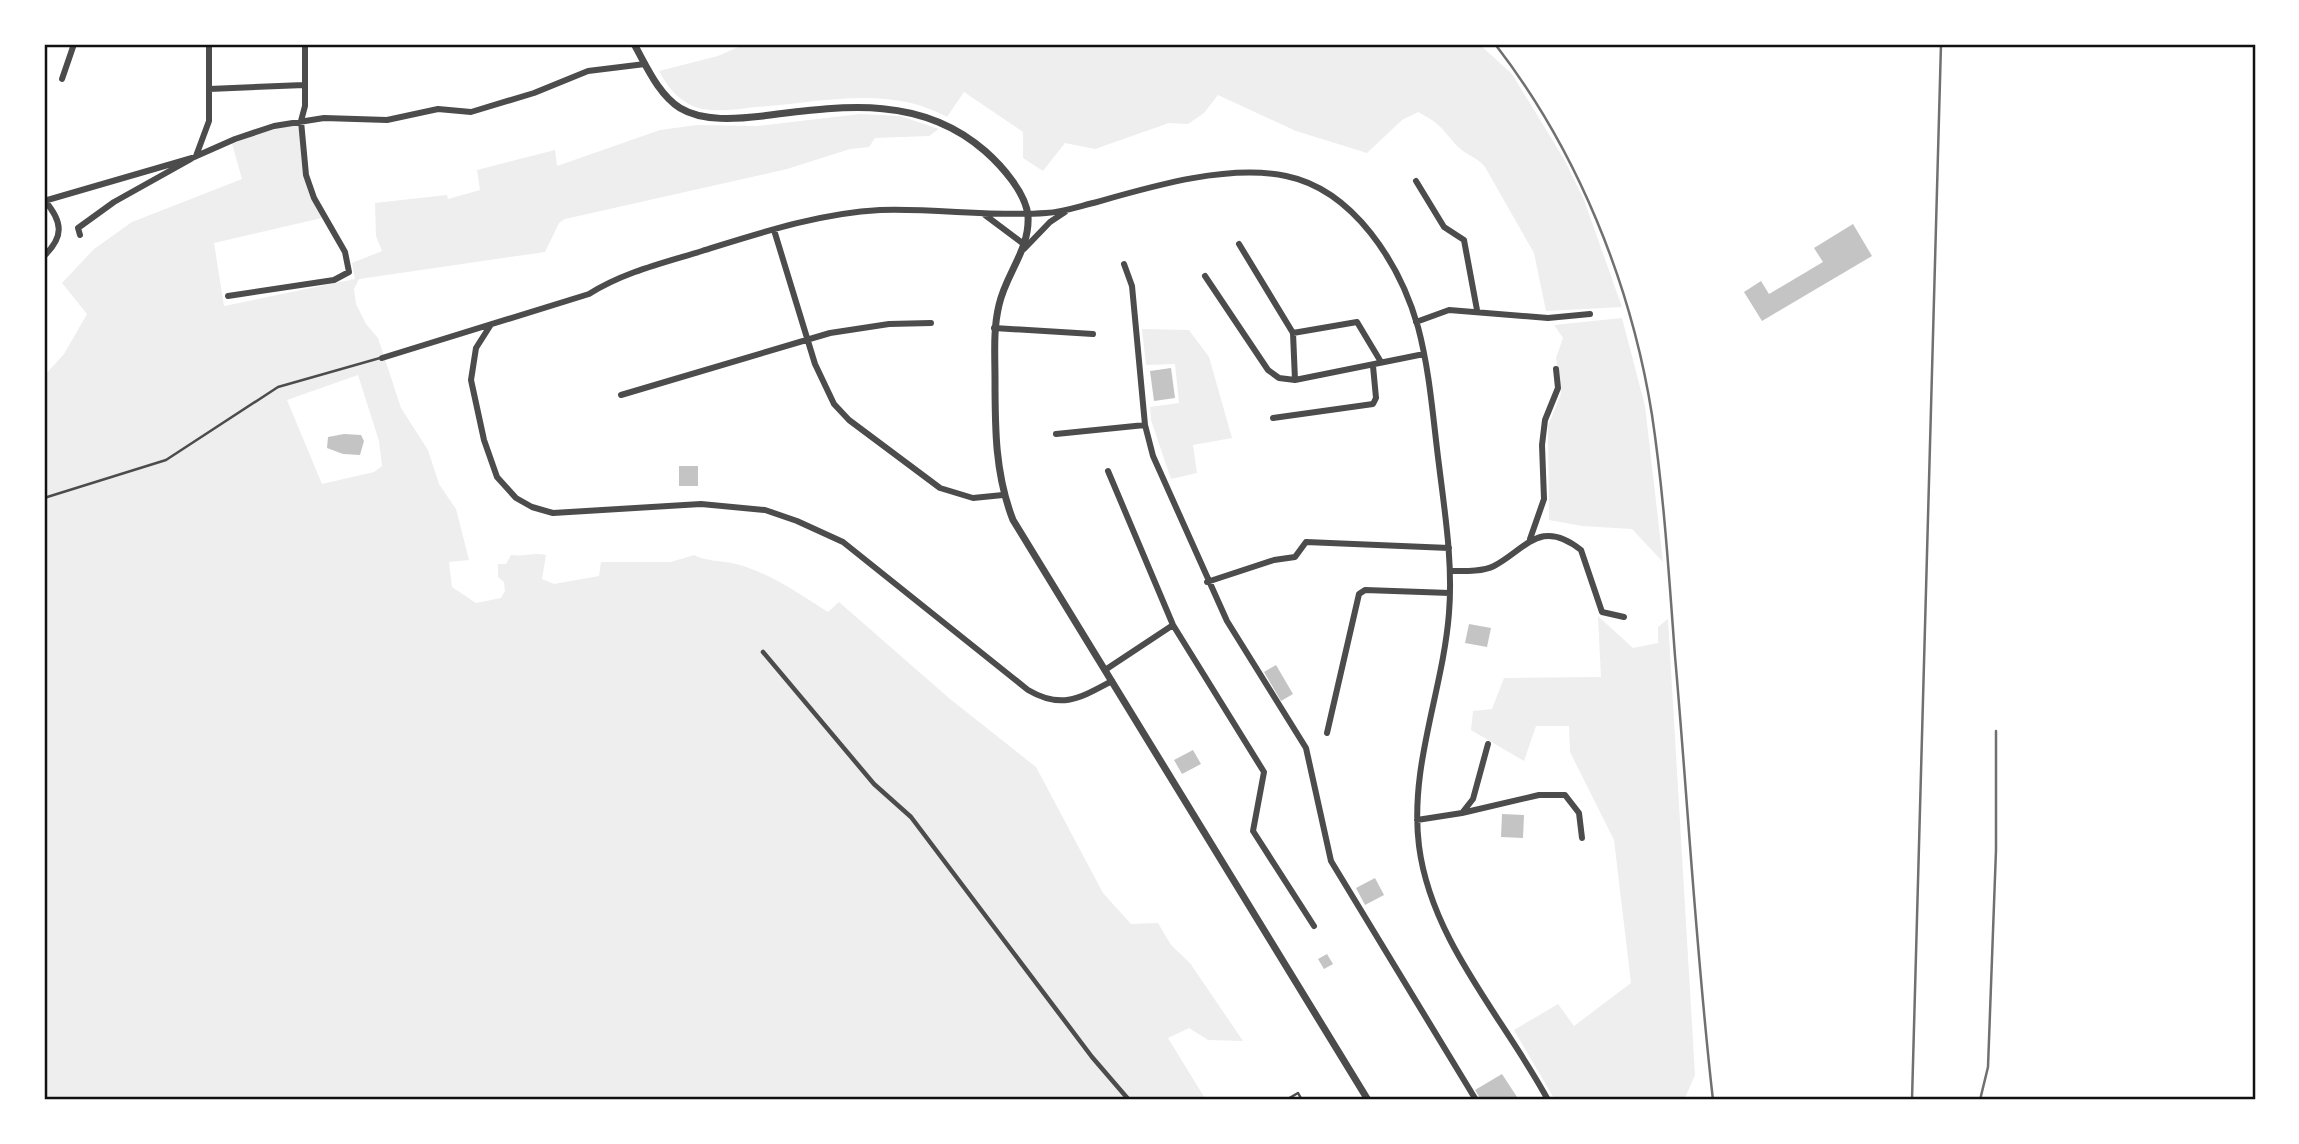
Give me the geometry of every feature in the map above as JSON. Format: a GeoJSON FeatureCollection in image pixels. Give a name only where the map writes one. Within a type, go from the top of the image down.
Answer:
{"type":"FeatureCollection","features":[{"type":"Feature","properties":{"kind":"street"},"geometry":{"type":"LineString","coordinates":[[62,79],[74,44]]}},
{"type":"Feature","properties":{"kind":"street"},"geometry":{"type":"LineString","coordinates":[[80,234],[80,227],[106,207],[182,167],[194,157],[208,127],[209,44]]}},
{"type":"Feature","properties":{"kind":"street"},"geometry":{"type":"LineString","coordinates":[[228,296],[334,280],[349,272],[343,247],[308,184],[301,121],[305,106],[305,44]]}},
{"type":"Feature","properties":{"kind":"street"},"geometry":{"type":"LineString","coordinates":[[634,44],[672,102],[697,115],[750,117],[875,106],[912,111],[942,122],[986,152],[1025,202],[1028,214],[1025,247]]}},
{"type":"Feature","properties":{"kind":"street"},"geometry":{"type":"LineString","coordinates":[[44,257],[56,243],[61,227],[57,216],[44,201],[194,157],[252,133],[324,118],[387,120],[438,109],[471,112],[522,97],[588,71],[645,64]]}},
{"type":"Feature","properties":{"kind":"street"},"geometry":{"type":"LineString","coordinates":[[209,89],[304,85]]}},
{"type":"Feature","properties":{"kind":"street"},"geometry":{"type":"LineString","coordinates":[[382,358],[589,294],[616,278],[829,216],[875,210],[983,214],[1067,211],[1098,201],[1226,174],[1251,172],[1288,176],[1322,190],[1367,229],[1395,272],[1416,322],[1424,354],[1450,571],[1445,643],[1422,757],[1417,820],[1424,874],[1447,936],[1548,1100]]}},
{"type":"Feature","properties":{"kind":"street"},"geometry":{"type":"LineString","coordinates":[[1416,181],[1444,227],[1464,240],[1477,310]]}},
{"type":"Feature","properties":{"kind":"street"},"geometry":{"type":"LineString","coordinates":[[1067,211],[1050,222],[1025,247],[999,302],[994,328],[995,427],[1003,495],[1013,520],[1368,1100]]}},
{"type":"Feature","properties":{"kind":"street"},"geometry":{"type":"LineString","coordinates":[[983,214],[1025,247]]}},
{"type":"Feature","properties":{"kind":"street"},"geometry":{"type":"LineString","coordinates":[[774,230],[825,389],[849,420],[940,488],[974,498],[1003,495]]}},
{"type":"Feature","properties":{"kind":"street"},"geometry":{"type":"LineString","coordinates":[[1240,244],[1293,333],[1296,380]]}},
{"type":"Feature","properties":{"kind":"street"},"geometry":{"type":"LineString","coordinates":[[1124,264],[1132,286],[1145,425],[1153,456],[1207,582],[1227,621],[1306,748],[1331,861],[1476,1100]]}},
{"type":"Feature","properties":{"kind":"street"},"geometry":{"type":"LineString","coordinates":[[1205,276],[1269,370],[1279,378],[1296,380],[1424,354]]}},
{"type":"Feature","properties":{"kind":"street"},"geometry":{"type":"LineString","coordinates":[[1416,322],[1449,310],[1477,310],[1548,318],[1590,314]]}},
{"type":"Feature","properties":{"kind":"street"},"geometry":{"type":"LineString","coordinates":[[1293,333],[1357,322],[1381,362]]}},
{"type":"Feature","properties":{"kind":"street"},"geometry":{"type":"LineString","coordinates":[[621,395],[809,339],[857,328],[932,323]]}},
{"type":"Feature","properties":{"kind":"street"},"geometry":{"type":"LineString","coordinates":[[492,325],[483,334],[472,363],[474,397],[497,477],[524,502],[553,513],[701,504],[765,510],[843,542],[1028,690],[1044,699],[1060,702],[1070,700],[1112,681]]}},
{"type":"Feature","properties":{"kind":"street"},"geometry":{"type":"LineString","coordinates":[[994,328],[1093,334]]}},
{"type":"Feature","properties":{"kind":"street"},"geometry":{"type":"LineString","coordinates":[[1273,418],[1373,404],[1376,398],[1373,366]]}},
{"type":"Feature","properties":{"kind":"street"},"geometry":{"type":"LineString","coordinates":[[1450,571],[1492,568],[1530,539],[1544,499],[1545,420],[1558,388],[1556,369]]}},
{"type":"Feature","properties":{"kind":"street"},"geometry":{"type":"LineString","coordinates":[[1056,434],[1145,425]]}},
{"type":"Feature","properties":{"kind":"street"},"geometry":{"type":"LineString","coordinates":[[1108,471],[1173,625],[1264,772],[1253,831],[1314,926]]}},
{"type":"Feature","properties":{"kind":"street"},"geometry":{"type":"LineString","coordinates":[[1530,539],[1560,539],[1581,550],[1602,612],[1624,617]]}},
{"type":"Feature","properties":{"kind":"street"},"geometry":{"type":"LineString","coordinates":[[1207,582],[1274,560],[1295,557],[1306,542],[1449,548]]}},
{"type":"Feature","properties":{"kind":"street"},"geometry":{"type":"LineString","coordinates":[[1327,733],[1359,594],[1365,590],[1450,593]]}},
{"type":"Feature","properties":{"kind":"street"},"geometry":{"type":"LineString","coordinates":[[1105,670],[1173,625]]}},
{"type":"Feature","properties":{"kind":"street"},"geometry":{"type":"LineString","coordinates":[[763,652],[874,784],[911,817],[1076,1036],[1129,1100]]}},
{"type":"Feature","properties":{"kind":"street"},"geometry":{"type":"LineString","coordinates":[[1462,813],[1473,799],[1488,744]]}},
{"type":"Feature","properties":{"kind":"street"},"geometry":{"type":"LineString","coordinates":[[1417,820],[1462,813],[1539,795],[1565,794],[1579,813],[1582,838]]}},
{"type":"Feature","properties":{"kind":"lane"},"geometry":{"type":"LineString","coordinates":[[44,498],[166,460],[278,387],[382,358]]}},
{"type":"Feature","properties":{"kind":"lane"},"geometry":{"type":"LineString","coordinates":[[1286,1100],[1297,1093],[1302,1100]]}},
{"type":"Feature","properties":{"kind":"shaded area"},"geometry":{"type":"Polygon","coordinates":[[[745,44],[1479,44],[1512,74],[1564,159],[1584,200],[1622,307],[1546,311],[1534,253],[1485,167],[1457,146],[1436,123],[1418,112],[1402,120],[1367,153],[1296,131],[1218,95],[1204,113],[1188,124],[1169,123],[1095,149],[1065,143],[1043,171],[1023,158],[1023,132],[964,92],[947,117],[924,107],[878,98],[709,110],[682,100],[671,90],[659,71],[718,56],[745,44]]]}},
{"type":"Feature","properties":{"kind":"shaded area"},"geometry":{"type":"Polygon","coordinates":[[[860,114],[900,116],[939,129],[929,136],[875,138],[869,147],[850,149],[787,169],[565,219],[559,223],[545,252],[359,279],[354,289],[356,304],[366,324],[378,338],[401,408],[428,450],[439,484],[456,509],[469,560],[449,562],[452,587],[476,603],[501,598],[505,591],[504,582],[498,577],[498,564],[506,564],[511,555],[546,555],[542,579],[554,584],[599,576],[601,562],[671,562],[694,555],[736,564],[761,573],[828,612],[839,602],[950,699],[1036,767],[1103,893],[1131,924],[1158,923],[1171,945],[1190,963],[1243,1041],[1208,1040],[1189,1028],[1168,1038],[1206,1100],[44,1100],[44,376],[64,354],[87,314],[62,283],[94,249],[132,222],[242,179],[231,140],[301,121],[306,175],[326,217],[214,243],[224,306],[355,279],[352,263],[382,251],[376,236],[375,203],[447,195],[448,199],[480,190],[477,170],[555,150],[557,166],[660,130],[697,125],[757,126],[860,114]],[[358,375],[287,400],[322,484],[374,472],[382,466],[379,441],[358,375]]]}},
{"type":"Feature","properties":{"kind":"shaded area"},"geometry":{"type":"Polygon","coordinates":[[[1622,318],[1645,406],[1663,562],[1632,529],[1582,526],[1549,520],[1548,426],[1561,394],[1556,358],[1563,338],[1554,325],[1622,318]]]}},
{"type":"Feature","properties":{"kind":"shaded area"},"geometry":{"type":"Polygon","coordinates":[[[1142,329],[1189,330],[1209,357],[1232,438],[1193,445],[1197,473],[1171,479],[1151,420],[1150,407],[1179,403],[1175,364],[1146,365],[1142,329]]]}},
{"type":"Feature","properties":{"kind":"shaded area"},"geometry":{"type":"Polygon","coordinates":[[[1598,616],[1633,648],[1658,643],[1658,627],[1668,619],[1695,1075],[1684,1100],[1555,1100],[1514,1030],[1558,1004],[1574,1026],[1631,983],[1614,840],[1570,752],[1569,726],[1536,726],[1524,761],[1471,730],[1473,711],[1492,709],[1504,678],[1601,677],[1598,616]]]}},
{"type":"Feature","properties":{"kind":"building"},"geometry":{"type":"Polygon","coordinates":[[[1853,224],[1872,256],[1762,321],[1744,292],[1761,281],[1769,294],[1823,262],[1814,248],[1853,224]]]}},
{"type":"Feature","properties":{"kind":"building"},"geometry":{"type":"Polygon","coordinates":[[[1171,368],[1175,398],[1154,401],[1150,371],[1171,368]]]}},
{"type":"Feature","properties":{"kind":"building"},"geometry":{"type":"Polygon","coordinates":[[[361,435],[364,441],[360,455],[343,454],[327,448],[328,437],[361,435]]]}},
{"type":"Feature","properties":{"kind":"building"},"geometry":{"type":"Polygon","coordinates":[[[679,466],[698,466],[698,486],[679,486],[679,466]]]}},
{"type":"Feature","properties":{"kind":"building"},"geometry":{"type":"Polygon","coordinates":[[[1469,624],[1491,628],[1487,647],[1465,643],[1469,624]]]}},
{"type":"Feature","properties":{"kind":"building"},"geometry":{"type":"Polygon","coordinates":[[[1276,665],[1293,694],[1281,701],[1264,672],[1276,665]]]}},
{"type":"Feature","properties":{"kind":"building"},"geometry":{"type":"Polygon","coordinates":[[[1193,750],[1201,764],[1182,774],[1174,760],[1193,750]]]}},
{"type":"Feature","properties":{"kind":"building"},"geometry":{"type":"Polygon","coordinates":[[[1502,814],[1524,815],[1523,838],[1501,837],[1502,814]]]}},
{"type":"Feature","properties":{"kind":"building"},"geometry":{"type":"Polygon","coordinates":[[[1375,878],[1384,895],[1365,905],[1356,888],[1375,878]]]}},
{"type":"Feature","properties":{"kind":"building"},"geometry":{"type":"Polygon","coordinates":[[[1327,954],[1333,964],[1324,969],[1318,959],[1327,954]]]}},
{"type":"Feature","properties":{"kind":"building"},"geometry":{"type":"Polygon","coordinates":[[[1502,1074],[1519,1100],[1481,1100],[1475,1090],[1502,1074]]]}},
{"type":"Feature","properties":{"kind":"railway"},"geometry":{"type":"LineString","coordinates":[[1495,44],[1551,128],[1575,173],[1615,268],[1643,366],[1663,505],[1713,1100]]}},
{"type":"Feature","properties":{"kind":"railway"},"geometry":{"type":"LineString","coordinates":[[1912,1100],[1941,44]]}},
{"type":"Feature","properties":{"kind":"railway"},"geometry":{"type":"LineString","coordinates":[[1980,1100],[1988,1067],[1996,850],[1996,731]]}}]}
